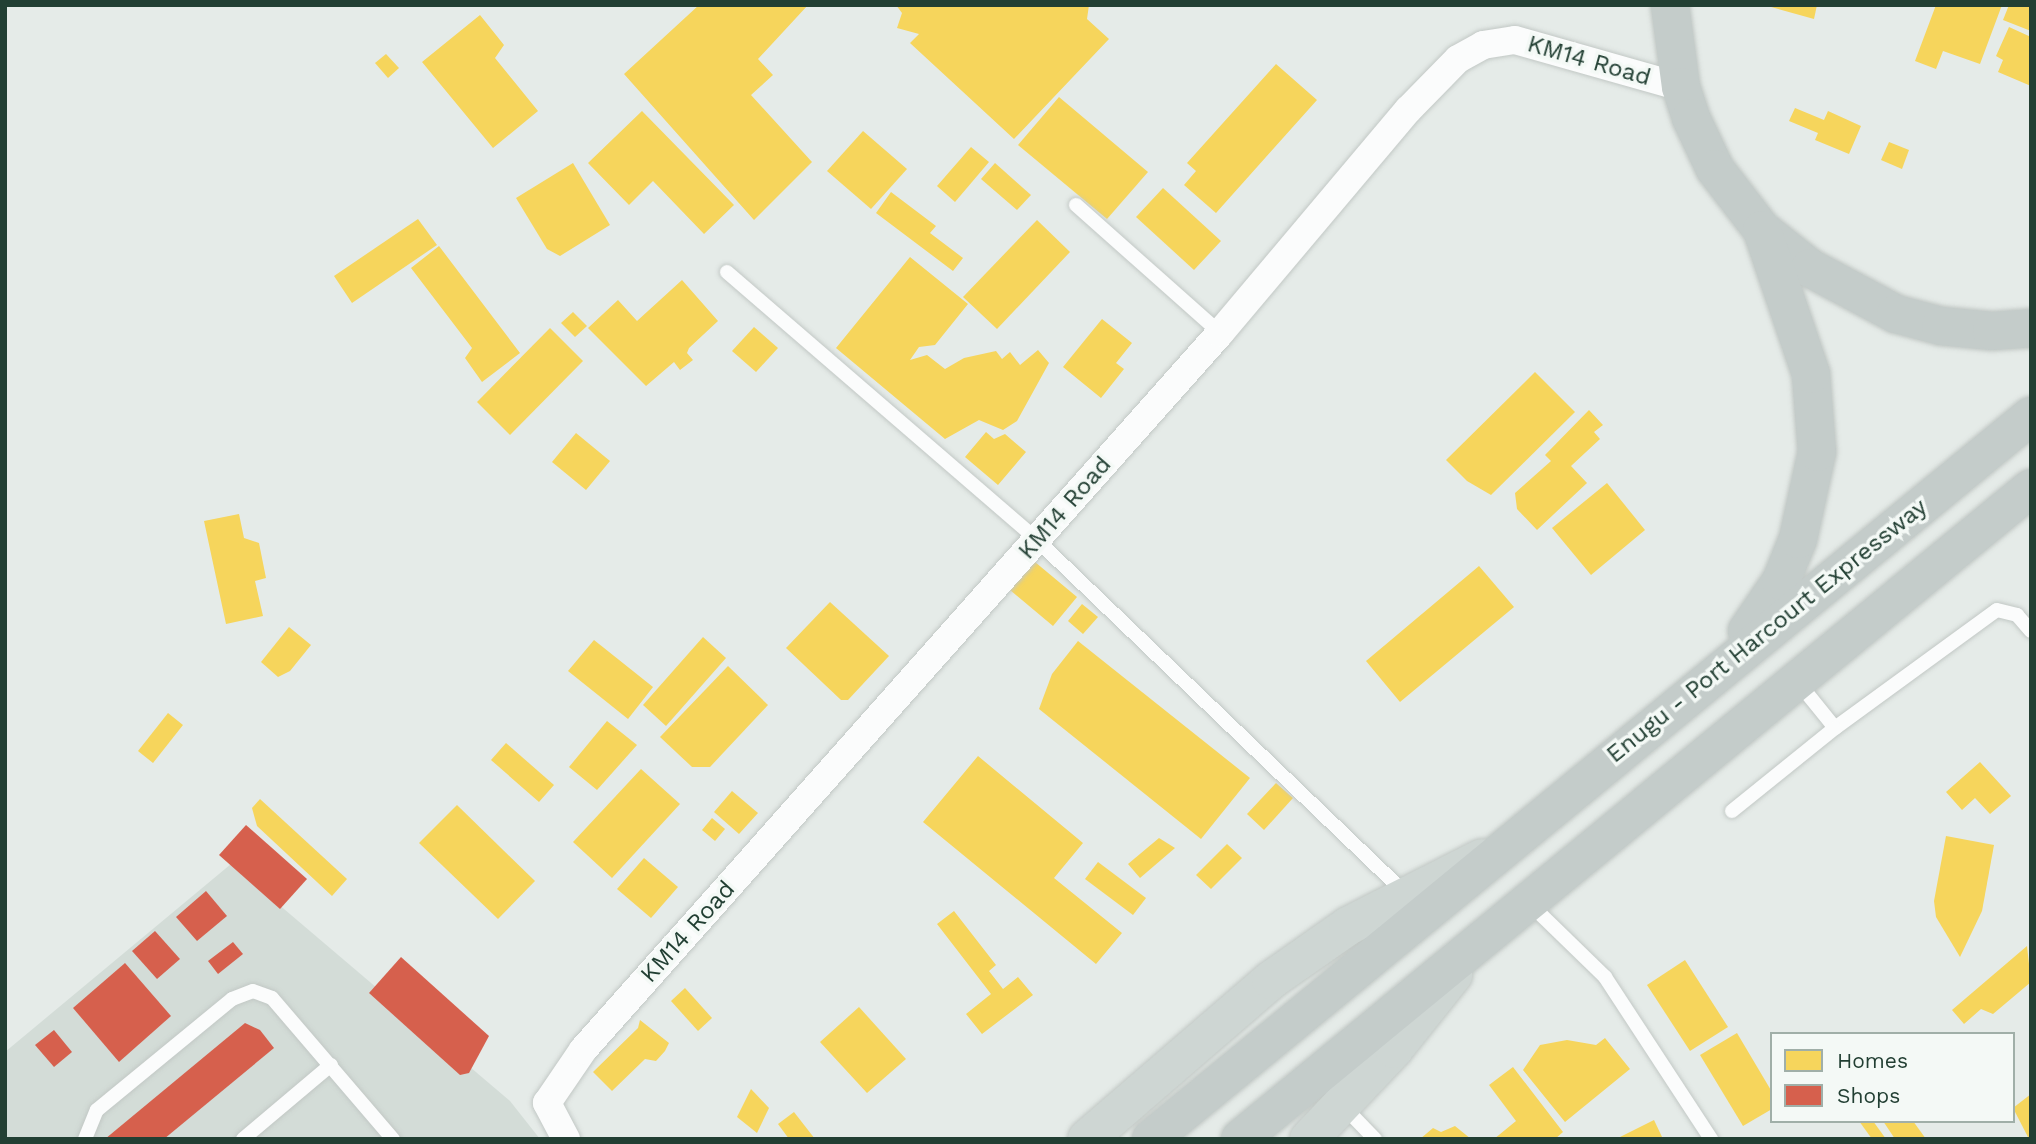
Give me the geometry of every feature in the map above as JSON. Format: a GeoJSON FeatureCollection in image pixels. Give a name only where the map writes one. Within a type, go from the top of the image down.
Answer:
{"type":"FeatureCollection","features":[{"type":"Feature","properties":{"kind":"highway"},"geometry":{"type":"LineString","coordinates":[[1670,5],[1681,88],[1715,169],[1762,230],[1820,274],[1896,314],[1941,326],[1992,331],[2031,328]]}},
{"type":"Feature","properties":{"kind":"highway"},"geometry":{"type":"LineString","coordinates":[[1712,675],[1781,581],[1810,496],[1817,452],[1811,374],[1762,230]]}},
{"type":"Feature","properties":{"kind":"highway","name":"Enugu - Port Harcourt Expressway"},"geometry":{"type":"LineString","coordinates":[[1151,1139],[1712,675],[2031,416]]}},
{"type":"Feature","properties":{"kind":"highway"},"geometry":{"type":"LineString","coordinates":[[1240,1139],[2031,488]]}},
{"type":"Feature","properties":{"kind":"highway"},"geometry":{"type":"LineString","coordinates":[[1973,535],[2031,515]]}},
{"type":"Feature","properties":{"kind":"main road","name":"Enugu - Port Harcourt Expressway"},"geometry":{"type":"LineString","coordinates":[[1087,1139],[1271,980],[1348,926],[1503,847]]}},
{"type":"Feature","properties":{"kind":"main road"},"geometry":{"type":"LineString","coordinates":[[1309,1139],[1343,1106],[1444,985],[1527,901]]}},
{"type":"Feature","properties":{"kind":"street","name":"KM14 Road"},"geometry":{"type":"LineString","coordinates":[[566,1139],[547,1103],[583,1050],[1220,333],[1408,110],[1458,59],[1483,45],[1515,40],[1681,88]]}},
{"type":"Feature","properties":{"kind":"lane"},"geometry":{"type":"LineString","coordinates":[[1076,205],[1220,333]]}},
{"type":"Feature","properties":{"kind":"lane"},"geometry":{"type":"LineString","coordinates":[[727,272],[1037,540],[1408,895]]}},
{"type":"Feature","properties":{"kind":"lane"},"geometry":{"type":"LineString","coordinates":[[1732,811],[1835,728],[1997,610],[2017,615],[2031,631]]}},
{"type":"Feature","properties":{"kind":"lane"},"geometry":{"type":"LineString","coordinates":[[1797,681],[1835,728]]}},
{"type":"Feature","properties":{"kind":"lane"},"geometry":{"type":"LineString","coordinates":[[1527,901],[1605,976],[1711,1139]]}},
{"type":"Feature","properties":{"kind":"lane"},"geometry":{"type":"LineString","coordinates":[[85,1139],[97,1110],[232,999],[253,991],[272,998],[393,1139]]}},
{"type":"Feature","properties":{"kind":"lane"},"geometry":{"type":"LineString","coordinates":[[243,1139],[331,1065]]}},
{"type":"Feature","properties":{"kind":"lane"},"geometry":{"type":"LineString","coordinates":[[1343,1106],[1375,1139]]}},
{"type":"Feature","properties":{"kind":"shaded area"},"geometry":{"type":"Polygon","coordinates":[[[231,864],[510,1101],[540,1139],[5,1139],[5,1052],[231,864]]]}},
{"type":"Feature","properties":{"kind":"building: Homes"},"geometry":{"type":"Polygon","coordinates":[[[699,5],[808,5],[758,59],[773,75],[751,95],[812,162],[754,220],[624,74],[699,5]]]}},
{"type":"Feature","properties":{"kind":"building: Homes"},"geometry":{"type":"Polygon","coordinates":[[[896,5],[1089,5],[1087,19],[1109,39],[1014,139],[910,43],[919,34],[897,28],[902,13],[896,5]]]}},
{"type":"Feature","properties":{"kind":"building: Homes"},"geometry":{"type":"Polygon","coordinates":[[[1764,5],[1817,5],[1814,19],[1764,5]]]}},
{"type":"Feature","properties":{"kind":"building: Homes"},"geometry":{"type":"Polygon","coordinates":[[[1936,5],[2002,5],[1980,64],[1943,51],[1936,69],[1915,61],[1936,5]]]}},
{"type":"Feature","properties":{"kind":"building: Homes"},"geometry":{"type":"Polygon","coordinates":[[[2009,5],[2031,5],[2031,31],[2003,20],[2009,5]]]}},
{"type":"Feature","properties":{"kind":"building: Homes"},"geometry":{"type":"Polygon","coordinates":[[[480,15],[504,45],[495,58],[538,111],[493,148],[422,62],[480,15]]]}},
{"type":"Feature","properties":{"kind":"building: Homes"},"geometry":{"type":"Polygon","coordinates":[[[2009,27],[2031,37],[2031,86],[1998,72],[2003,60],[1996,56],[2009,27]]]}},
{"type":"Feature","properties":{"kind":"building: Homes"},"geometry":{"type":"Polygon","coordinates":[[[386,54],[399,68],[388,78],[375,63],[386,54]]]}},
{"type":"Feature","properties":{"kind":"building: Homes"},"geometry":{"type":"Polygon","coordinates":[[[1276,64],[1317,100],[1216,213],[1184,185],[1196,171],[1187,163],[1276,64]]]}},
{"type":"Feature","properties":{"kind":"building: Homes"},"geometry":{"type":"Polygon","coordinates":[[[1059,97],[1148,172],[1107,219],[1018,145],[1059,97]]]}},
{"type":"Feature","properties":{"kind":"building: Homes"},"geometry":{"type":"Polygon","coordinates":[[[1795,108],[1824,120],[1828,111],[1861,126],[1849,154],[1815,140],[1818,133],[1789,121],[1795,108]]]}},
{"type":"Feature","properties":{"kind":"building: Homes"},"geometry":{"type":"Polygon","coordinates":[[[642,111],[734,205],[704,234],[653,181],[629,205],[588,163],[642,111]]]}},
{"type":"Feature","properties":{"kind":"building: Homes"},"geometry":{"type":"Polygon","coordinates":[[[863,131],[907,169],[871,209],[827,171],[863,131]]]}},
{"type":"Feature","properties":{"kind":"building: Homes"},"geometry":{"type":"Polygon","coordinates":[[[1889,142],[1909,150],[1902,169],[1881,160],[1889,142]]]}},
{"type":"Feature","properties":{"kind":"building: Homes"},"geometry":{"type":"Polygon","coordinates":[[[971,147],[989,162],[955,202],[937,186],[971,147]]]}},
{"type":"Feature","properties":{"kind":"building: Homes"},"geometry":{"type":"Polygon","coordinates":[[[573,163],[610,225],[560,256],[547,249],[516,198],[573,163]]]}},
{"type":"Feature","properties":{"kind":"building: Homes"},"geometry":{"type":"Polygon","coordinates":[[[995,163],[1031,195],[1017,210],[981,179],[995,163]]]}},
{"type":"Feature","properties":{"kind":"building: Homes"},"geometry":{"type":"Polygon","coordinates":[[[1163,188],[1221,241],[1194,270],[1136,217],[1163,188]]]}},
{"type":"Feature","properties":{"kind":"building: Homes"},"geometry":{"type":"Polygon","coordinates":[[[891,192],[936,226],[930,233],[963,258],[953,271],[876,213],[891,192]]]}},
{"type":"Feature","properties":{"kind":"building: Homes"},"geometry":{"type":"Polygon","coordinates":[[[418,219],[437,245],[352,303],[334,276],[418,219]]]}},
{"type":"Feature","properties":{"kind":"building: Homes"},"geometry":{"type":"Polygon","coordinates":[[[1037,220],[1070,252],[997,329],[963,297],[1037,220]]]}},
{"type":"Feature","properties":{"kind":"building: Homes"},"geometry":{"type":"Polygon","coordinates":[[[439,246],[520,353],[482,382],[465,358],[472,348],[411,268],[439,246]]]}},
{"type":"Feature","properties":{"kind":"building: Homes"},"geometry":{"type":"Polygon","coordinates":[[[910,257],[968,304],[935,345],[919,347],[910,360],[927,355],[945,369],[964,358],[996,351],[1002,359],[1010,352],[1020,365],[1038,350],[1049,363],[1017,421],[1003,430],[979,420],[945,439],[836,348],[910,257]]]}},
{"type":"Feature","properties":{"kind":"building: Homes"},"geometry":{"type":"Polygon","coordinates":[[[682,280],[718,321],[689,348],[687,353],[693,360],[680,370],[674,362],[646,386],[588,328],[618,300],[637,321],[682,280]]]}},
{"type":"Feature","properties":{"kind":"building: Homes"},"geometry":{"type":"Polygon","coordinates":[[[573,312],[587,326],[575,337],[561,323],[573,312]]]}},
{"type":"Feature","properties":{"kind":"building: Homes"},"geometry":{"type":"Polygon","coordinates":[[[1102,319],[1132,343],[1116,363],[1124,369],[1101,398],[1063,367],[1102,319]]]}},
{"type":"Feature","properties":{"kind":"building: Homes"},"geometry":{"type":"Polygon","coordinates":[[[754,327],[778,348],[756,372],[732,351],[754,327]]]}},
{"type":"Feature","properties":{"kind":"building: Homes"},"geometry":{"type":"Polygon","coordinates":[[[550,328],[583,361],[510,435],[477,402],[550,328]]]}},
{"type":"Feature","properties":{"kind":"building: Homes"},"geometry":{"type":"Polygon","coordinates":[[[1535,372],[1575,412],[1491,495],[1467,481],[1446,460],[1535,372]]]}},
{"type":"Feature","properties":{"kind":"building: Homes"},"geometry":{"type":"Polygon","coordinates":[[[1589,410],[1603,425],[1594,432],[1600,439],[1571,466],[1587,483],[1537,530],[1517,509],[1515,493],[1551,461],[1545,455],[1589,410]]]}},
{"type":"Feature","properties":{"kind":"building: Homes"},"geometry":{"type":"Polygon","coordinates":[[[986,432],[994,439],[1005,434],[1026,452],[998,485],[965,457],[986,432]]]}},
{"type":"Feature","properties":{"kind":"building: Homes"},"geometry":{"type":"Polygon","coordinates":[[[576,433],[610,461],[586,490],[552,462],[576,433]]]}},
{"type":"Feature","properties":{"kind":"building: Homes"},"geometry":{"type":"Polygon","coordinates":[[[1607,483],[1645,530],[1591,575],[1552,528],[1607,483]]]}},
{"type":"Feature","properties":{"kind":"building: Homes"},"geometry":{"type":"Polygon","coordinates":[[[239,514],[244,538],[259,543],[266,578],[255,581],[263,616],[226,624],[204,521],[239,514]]]}},
{"type":"Feature","properties":{"kind":"building: Homes"},"geometry":{"type":"Polygon","coordinates":[[[1035,562],[1077,597],[1053,626],[1010,590],[1035,562]]]}},
{"type":"Feature","properties":{"kind":"building: Homes"},"geometry":{"type":"Polygon","coordinates":[[[1479,566],[1514,607],[1400,702],[1366,661],[1479,566]]]}},
{"type":"Feature","properties":{"kind":"building: Homes"},"geometry":{"type":"Polygon","coordinates":[[[830,602],[889,656],[848,700],[841,700],[786,648],[830,602]]]}},
{"type":"Feature","properties":{"kind":"building: Homes"},"geometry":{"type":"Polygon","coordinates":[[[1082,604],[1098,617],[1083,634],[1068,621],[1082,604]]]}},
{"type":"Feature","properties":{"kind":"building: Homes"},"geometry":{"type":"Polygon","coordinates":[[[289,627],[311,645],[290,671],[278,677],[261,662],[289,627]]]}},
{"type":"Feature","properties":{"kind":"building: Homes"},"geometry":{"type":"Polygon","coordinates":[[[703,637],[726,658],[666,726],[643,705],[703,637]]]}},
{"type":"Feature","properties":{"kind":"building: Homes"},"geometry":{"type":"Polygon","coordinates":[[[594,640],[653,687],[628,719],[568,671],[594,640]]]}},
{"type":"Feature","properties":{"kind":"building: Homes"},"geometry":{"type":"Polygon","coordinates":[[[1078,641],[1250,778],[1201,839],[1039,709],[1052,674],[1078,641]]]}},
{"type":"Feature","properties":{"kind":"building: Homes"},"geometry":{"type":"Polygon","coordinates":[[[728,666],[768,705],[710,767],[692,767],[660,737],[728,666]]]}},
{"type":"Feature","properties":{"kind":"building: Homes"},"geometry":{"type":"Polygon","coordinates":[[[168,713],[183,725],[153,763],[138,751],[168,713]]]}},
{"type":"Feature","properties":{"kind":"building: Homes"},"geometry":{"type":"Polygon","coordinates":[[[607,721],[637,745],[597,790],[569,767],[607,721]]]}},
{"type":"Feature","properties":{"kind":"building: Homes"},"geometry":{"type":"Polygon","coordinates":[[[506,743],[554,785],[539,802],[491,760],[506,743]]]}},
{"type":"Feature","properties":{"kind":"building: Homes"},"geometry":{"type":"Polygon","coordinates":[[[978,756],[1083,843],[1054,878],[1122,933],[1096,964],[923,822],[978,756]]]}},
{"type":"Feature","properties":{"kind":"building: Homes"},"geometry":{"type":"Polygon","coordinates":[[[1980,762],[2011,796],[1990,814],[1975,798],[1962,810],[1946,792],[1980,762]]]}},
{"type":"Feature","properties":{"kind":"building: Homes"},"geometry":{"type":"Polygon","coordinates":[[[641,769],[680,804],[612,878],[573,842],[641,769]]]}},
{"type":"Feature","properties":{"kind":"building: Homes"},"geometry":{"type":"Polygon","coordinates":[[[1276,783],[1293,798],[1264,830],[1247,814],[1276,783]]]}},
{"type":"Feature","properties":{"kind":"building: Homes"},"geometry":{"type":"Polygon","coordinates":[[[732,791],[758,813],[739,834],[714,812],[732,791]]]}},
{"type":"Feature","properties":{"kind":"building: Homes"},"geometry":{"type":"Polygon","coordinates":[[[260,799],[347,879],[332,896],[257,826],[252,808],[260,799]]]}},
{"type":"Feature","properties":{"kind":"building: Homes"},"geometry":{"type":"Polygon","coordinates":[[[457,805],[535,881],[498,919],[419,843],[457,805]]]}},
{"type":"Feature","properties":{"kind":"building: Homes"},"geometry":{"type":"Polygon","coordinates":[[[712,818],[725,829],[715,841],[702,830],[712,818]]]}},
{"type":"Feature","properties":{"kind":"building: Homes"},"geometry":{"type":"Polygon","coordinates":[[[1946,836],[1994,845],[1982,911],[1960,957],[1936,917],[1934,901],[1946,836]]]}},
{"type":"Feature","properties":{"kind":"building: Homes"},"geometry":{"type":"Polygon","coordinates":[[[1159,838],[1175,848],[1140,878],[1128,864],[1159,838]]]}},
{"type":"Feature","properties":{"kind":"building: Homes"},"geometry":{"type":"Polygon","coordinates":[[[1227,844],[1242,858],[1211,889],[1196,875],[1227,844]]]}},
{"type":"Feature","properties":{"kind":"building: Homes"},"geometry":{"type":"Polygon","coordinates":[[[644,858],[678,887],[651,918],[617,889],[644,858]]]}},
{"type":"Feature","properties":{"kind":"building: Homes"},"geometry":{"type":"Polygon","coordinates":[[[1098,862],[1146,898],[1133,915],[1085,879],[1098,862]]]}},
{"type":"Feature","properties":{"kind":"building: Homes"},"geometry":{"type":"Polygon","coordinates":[[[954,911],[996,965],[989,971],[1003,989],[1018,977],[1033,995],[982,1034],[966,1014],[991,994],[937,924],[954,911]]]}},
{"type":"Feature","properties":{"kind":"building: Homes"},"geometry":{"type":"Polygon","coordinates":[[[2027,946],[2031,982],[1993,1014],[1981,1009],[1964,1024],[1952,1010],[2027,946]]]}},
{"type":"Feature","properties":{"kind":"building: Homes"},"geometry":{"type":"Polygon","coordinates":[[[1685,960],[1728,1027],[1690,1051],[1647,985],[1685,960]]]}},
{"type":"Feature","properties":{"kind":"building: Homes"},"geometry":{"type":"Polygon","coordinates":[[[685,988],[712,1018],[698,1031],[671,1001],[685,988]]]}},
{"type":"Feature","properties":{"kind":"building: Homes"},"geometry":{"type":"Polygon","coordinates":[[[859,1007],[906,1059],[867,1093],[820,1042],[859,1007]]]}},
{"type":"Feature","properties":{"kind":"building: Homes"},"geometry":{"type":"Polygon","coordinates":[[[640,1020],[669,1043],[656,1061],[645,1059],[612,1091],[593,1072],[638,1028],[640,1020]]]}},
{"type":"Feature","properties":{"kind":"building: Homes"},"geometry":{"type":"Polygon","coordinates":[[[1737,1033],[1770,1089],[1770,1110],[1743,1126],[1700,1055],[1737,1033]]]}},
{"type":"Feature","properties":{"kind":"building: Homes"},"geometry":{"type":"Polygon","coordinates":[[[1605,1038],[1630,1069],[1565,1122],[1523,1070],[1540,1045],[1567,1040],[1596,1045],[1605,1038]]]}},
{"type":"Feature","properties":{"kind":"building: Homes"},"geometry":{"type":"Polygon","coordinates":[[[1513,1067],[1563,1132],[1555,1139],[1494,1139],[1516,1121],[1489,1085],[1513,1067]]]}},
{"type":"Feature","properties":{"kind":"building: Homes"},"geometry":{"type":"Polygon","coordinates":[[[751,1089],[769,1108],[757,1133],[737,1117],[751,1089]]]}},
{"type":"Feature","properties":{"kind":"building: Homes"},"geometry":{"type":"Polygon","coordinates":[[[2031,1094],[2031,1139],[2015,1112],[2015,1106],[2031,1094]]]}},
{"type":"Feature","properties":{"kind":"building: Homes"},"geometry":{"type":"Polygon","coordinates":[[[794,1112],[815,1139],[789,1139],[778,1124],[794,1112]]]}},
{"type":"Feature","properties":{"kind":"building: Homes"},"geometry":{"type":"Polygon","coordinates":[[[1654,1120],[1663,1139],[1616,1139],[1654,1120]]]}},
{"type":"Feature","properties":{"kind":"building: Homes"},"geometry":{"type":"Polygon","coordinates":[[[1860,1123],[1874,1123],[1886,1139],[1872,1139],[1860,1123]]]}},
{"type":"Feature","properties":{"kind":"building: Homes"},"geometry":{"type":"Polygon","coordinates":[[[1884,1123],[1914,1123],[1926,1139],[1895,1139],[1884,1123]]]}},
{"type":"Feature","properties":{"kind":"building: Homes"},"geometry":{"type":"Polygon","coordinates":[[[1455,1126],[1471,1139],[1420,1139],[1433,1128],[1441,1132],[1455,1126]]]}},
{"type":"Feature","properties":{"kind":"building: Shops"},"geometry":{"type":"Polygon","coordinates":[[[246,825],[307,879],[280,909],[219,855],[246,825]]]}},
{"type":"Feature","properties":{"kind":"building: Shops"},"geometry":{"type":"Polygon","coordinates":[[[206,891],[227,916],[197,941],[176,917],[206,891]]]}},
{"type":"Feature","properties":{"kind":"building: Shops"},"geometry":{"type":"Polygon","coordinates":[[[155,931],[180,959],[157,979],[132,951],[155,931]]]}},
{"type":"Feature","properties":{"kind":"building: Shops"},"geometry":{"type":"Polygon","coordinates":[[[233,942],[243,954],[218,974],[208,961],[233,942]]]}},
{"type":"Feature","properties":{"kind":"building: Shops"},"geometry":{"type":"Polygon","coordinates":[[[401,957],[489,1036],[469,1073],[460,1075],[369,993],[401,957]]]}},
{"type":"Feature","properties":{"kind":"building: Shops"},"geometry":{"type":"Polygon","coordinates":[[[125,963],[171,1016],[119,1062],[73,1008],[125,963]]]}},
{"type":"Feature","properties":{"kind":"building: Shops"},"geometry":{"type":"Polygon","coordinates":[[[245,1023],[260,1030],[274,1048],[164,1139],[105,1139],[245,1023]]]}},
{"type":"Feature","properties":{"kind":"building: Shops"},"geometry":{"type":"Polygon","coordinates":[[[54,1030],[72,1052],[54,1067],[35,1045],[54,1030]]]}}]}
